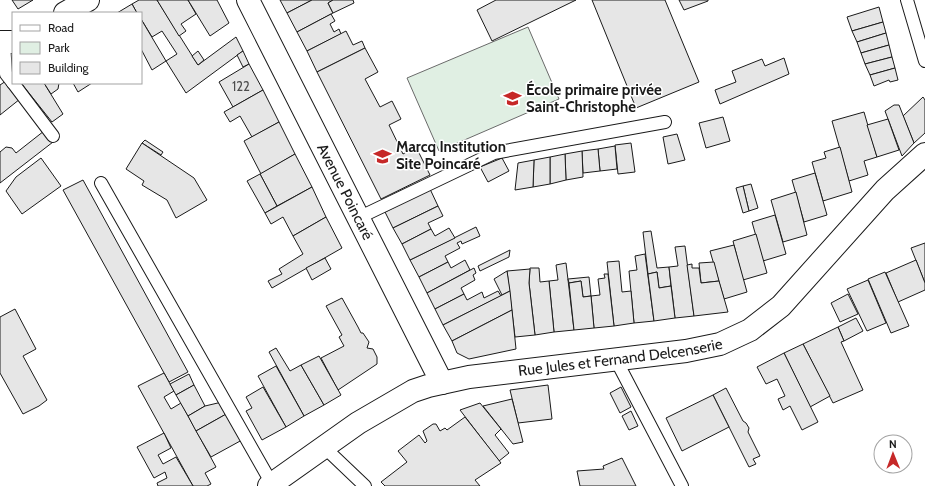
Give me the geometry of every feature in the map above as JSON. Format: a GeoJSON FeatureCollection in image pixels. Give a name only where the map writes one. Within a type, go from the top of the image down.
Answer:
{"type":"FeatureCollection","features":[{"type":"Feature","properties":{"kind":"street"},"geometry":{"type":"LineString","coordinates":[[68,12],[88,0]]}},
{"type":"Feature","properties":{"kind":"street","name":"Avenue Poincaré"},"geometry":{"type":"LineString","coordinates":[[248,0],[442,383]]}},
{"type":"Feature","properties":{"kind":"street","name":"Rue Jules et Fernand Delcenserie"},"geometry":{"type":"LineString","coordinates":[[271,485],[365,419],[413,391],[442,383],[469,378],[703,348],[720,344],[750,330],[781,306],[885,190],[925,154]]}},
{"type":"Feature","properties":{"kind":"lane"},"geometry":{"type":"LineString","coordinates":[[907,0],[925,61]]}},
{"type":"Feature","properties":{"kind":"lane"},"geometry":{"type":"LineString","coordinates":[[6,42],[6,74],[12,82]]}},
{"type":"Feature","properties":{"kind":"lane"},"geometry":{"type":"LineString","coordinates":[[14,84],[53,136]]}},
{"type":"Feature","properties":{"kind":"lane"},"geometry":{"type":"LineString","coordinates":[[358,218],[494,153],[665,122]]}},
{"type":"Feature","properties":{"kind":"lane"},"geometry":{"type":"LineString","coordinates":[[101,183],[271,485]]}},
{"type":"Feature","properties":{"kind":"lane"},"geometry":{"type":"LineString","coordinates":[[616,360],[682,486]]}},
{"type":"Feature","properties":{"kind":"lane"},"geometry":{"type":"LineString","coordinates":[[324,447],[365,486]]}},
{"type":"Feature","properties":{"kind":"green space"},"geometry":{"type":"Polygon","coordinates":[[[528,27],[559,99],[439,151],[407,78],[528,27]]]}},
{"type":"Feature","properties":{"kind":"building"},"geometry":{"type":"Polygon","coordinates":[[[12,0],[33,0],[18,9],[12,0]]]}},
{"type":"Feature","properties":{"kind":"building"},"geometry":{"type":"Polygon","coordinates":[[[139,0],[157,0],[198,65],[236,37],[243,51],[186,93],[166,61],[177,54],[162,31],[152,37],[142,21],[142,12],[136,12],[132,4],[139,0]]]}},
{"type":"Feature","properties":{"kind":"building"},"geometry":{"type":"Polygon","coordinates":[[[157,0],[188,0],[196,14],[181,24],[186,31],[179,36],[157,0]]]}},
{"type":"Feature","properties":{"kind":"building"},"geometry":{"type":"Polygon","coordinates":[[[188,0],[217,0],[229,23],[210,36],[188,0]]]}},
{"type":"Feature","properties":{"kind":"building"},"geometry":{"type":"Polygon","coordinates":[[[280,0],[312,0],[287,13],[280,0]]]}},
{"type":"Feature","properties":{"kind":"building"},"geometry":{"type":"Polygon","coordinates":[[[312,0],[333,0],[328,3],[333,13],[297,32],[287,13],[312,0]]]}},
{"type":"Feature","properties":{"kind":"building"},"geometry":{"type":"Polygon","coordinates":[[[333,0],[353,0],[354,3],[333,13],[328,3],[333,0]]]}},
{"type":"Feature","properties":{"kind":"building"},"geometry":{"type":"Polygon","coordinates":[[[496,0],[576,0],[492,41],[477,10],[496,0]]]}},
{"type":"Feature","properties":{"kind":"building"},"geometry":{"type":"Polygon","coordinates":[[[592,0],[665,0],[699,82],[636,108],[592,0]]]}},
{"type":"Feature","properties":{"kind":"building"},"geometry":{"type":"Polygon","coordinates":[[[679,0],[708,0],[708,1],[684,10],[679,0]]]}},
{"type":"Feature","properties":{"kind":"building"},"geometry":{"type":"Polygon","coordinates":[[[132,4],[136,12],[119,12],[132,4]]]}},
{"type":"Feature","properties":{"kind":"building"},"geometry":{"type":"Polygon","coordinates":[[[879,7],[883,22],[852,31],[847,17],[879,7]]]}},
{"type":"Feature","properties":{"kind":"building"},"geometry":{"type":"Polygon","coordinates":[[[331,14],[335,21],[330,24],[334,32],[339,29],[341,34],[307,51],[297,32],[331,14]]]}},
{"type":"Feature","properties":{"kind":"building"},"geometry":{"type":"Polygon","coordinates":[[[142,21],[166,61],[152,70],[142,51],[142,21]]]}},
{"type":"Feature","properties":{"kind":"building"},"geometry":{"type":"Polygon","coordinates":[[[883,22],[886,33],[857,42],[852,31],[883,22]]]}},
{"type":"Feature","properties":{"kind":"building"},"geometry":{"type":"Polygon","coordinates":[[[346,31],[353,45],[362,41],[365,48],[317,72],[307,51],[346,31]]]}},
{"type":"Feature","properties":{"kind":"building"},"geometry":{"type":"Polygon","coordinates":[[[886,33],[889,45],[861,53],[857,42],[886,33]]]}},
{"type":"Feature","properties":{"kind":"building"},"geometry":{"type":"Polygon","coordinates":[[[889,45],[892,57],[865,64],[861,53],[889,45]]]}},
{"type":"Feature","properties":{"kind":"building"},"geometry":{"type":"Polygon","coordinates":[[[365,48],[378,72],[365,79],[380,107],[392,101],[401,119],[389,125],[403,154],[416,147],[430,175],[381,199],[317,72],[365,48]]]}},
{"type":"Feature","properties":{"kind":"building"},"geometry":{"type":"Polygon","coordinates":[[[198,51],[204,60],[198,65],[192,56],[198,51]]]}},
{"type":"Feature","properties":{"kind":"building"},"geometry":{"type":"Polygon","coordinates":[[[243,51],[249,64],[243,67],[237,55],[243,51]]]}},
{"type":"Feature","properties":{"kind":"building"},"geometry":{"type":"Polygon","coordinates":[[[892,57],[895,68],[870,75],[865,64],[892,57]]]}},
{"type":"Feature","properties":{"kind":"building"},"geometry":{"type":"Polygon","coordinates":[[[784,58],[789,74],[720,104],[715,90],[736,82],[732,71],[762,59],[765,66],[784,58]]]}},
{"type":"Feature","properties":{"kind":"building"},"geometry":{"type":"Polygon","coordinates":[[[249,64],[263,90],[233,107],[219,82],[249,64]]]}},
{"type":"Feature","properties":{"kind":"building"},"geometry":{"type":"Polygon","coordinates":[[[895,68],[898,80],[890,82],[889,80],[874,86],[870,75],[895,68]]]}},
{"type":"Feature","properties":{"kind":"building"},"geometry":{"type":"Polygon","coordinates":[[[6,81],[20,99],[0,115],[0,85],[6,81]]]}},
{"type":"Feature","properties":{"kind":"building"},"geometry":{"type":"Polygon","coordinates":[[[22,84],[45,84],[63,114],[52,122],[22,84]]]}},
{"type":"Feature","properties":{"kind":"building"},"geometry":{"type":"Polygon","coordinates":[[[45,84],[59,84],[58,89],[51,94],[45,84]]]}},
{"type":"Feature","properties":{"kind":"building"},"geometry":{"type":"Polygon","coordinates":[[[74,84],[90,84],[78,92],[74,84]]]}},
{"type":"Feature","properties":{"kind":"building"},"geometry":{"type":"Polygon","coordinates":[[[263,90],[279,122],[252,137],[240,116],[230,122],[224,112],[263,90]]]}},
{"type":"Feature","properties":{"kind":"building"},"geometry":{"type":"Polygon","coordinates":[[[923,97],[925,100],[925,133],[914,143],[903,116],[923,97]]]}},
{"type":"Feature","properties":{"kind":"building"},"geometry":{"type":"Polygon","coordinates":[[[894,105],[899,105],[914,143],[902,156],[885,111],[894,105]]]}},
{"type":"Feature","properties":{"kind":"building"},"geometry":{"type":"Polygon","coordinates":[[[864,112],[877,157],[864,161],[868,175],[849,181],[832,121],[864,112]]]}},
{"type":"Feature","properties":{"kind":"building"},"geometry":{"type":"Polygon","coordinates":[[[723,117],[730,141],[706,148],[699,123],[723,117]]]}},
{"type":"Feature","properties":{"kind":"building"},"geometry":{"type":"Polygon","coordinates":[[[888,119],[899,150],[877,157],[867,125],[888,119]]]}},
{"type":"Feature","properties":{"kind":"building"},"geometry":{"type":"Polygon","coordinates":[[[279,122],[295,154],[261,174],[244,141],[279,122]]]}},
{"type":"Feature","properties":{"kind":"building"},"geometry":{"type":"Polygon","coordinates":[[[44,131],[53,142],[0,183],[0,152],[6,147],[12,148],[16,153],[44,131]]]}},
{"type":"Feature","properties":{"kind":"building"},"geometry":{"type":"Polygon","coordinates":[[[677,134],[685,160],[668,164],[663,137],[677,134]]]}},
{"type":"Feature","properties":{"kind":"building"},"geometry":{"type":"Polygon","coordinates":[[[145,140],[163,152],[161,155],[142,143],[145,140]]]}},
{"type":"Feature","properties":{"kind":"building"},"geometry":{"type":"Polygon","coordinates":[[[142,143],[194,178],[207,200],[176,218],[167,200],[142,185],[144,181],[126,169],[142,143]]]}},
{"type":"Feature","properties":{"kind":"building"},"geometry":{"type":"Polygon","coordinates":[[[631,143],[635,172],[618,174],[615,145],[631,143]]]}},
{"type":"Feature","properties":{"kind":"building"},"geometry":{"type":"Polygon","coordinates":[[[615,146],[617,169],[600,171],[598,149],[615,146]]]}},
{"type":"Feature","properties":{"kind":"building"},"geometry":{"type":"Polygon","coordinates":[[[840,147],[852,192],[823,201],[812,162],[826,158],[824,152],[840,147]]]}},
{"type":"Feature","properties":{"kind":"building"},"geometry":{"type":"Polygon","coordinates":[[[598,149],[600,171],[583,173],[582,151],[598,149]]]}},
{"type":"Feature","properties":{"kind":"building"},"geometry":{"type":"Polygon","coordinates":[[[582,151],[583,177],[566,180],[565,154],[582,151]]]}},
{"type":"Feature","properties":{"kind":"building"},"geometry":{"type":"Polygon","coordinates":[[[295,154],[312,187],[277,206],[260,174],[295,154]]]}},
{"type":"Feature","properties":{"kind":"building"},"geometry":{"type":"Polygon","coordinates":[[[565,154],[566,180],[550,184],[550,157],[565,154]]]}},
{"type":"Feature","properties":{"kind":"building"},"geometry":{"type":"Polygon","coordinates":[[[550,157],[550,184],[533,187],[534,160],[550,157]]]}},
{"type":"Feature","properties":{"kind":"building"},"geometry":{"type":"Polygon","coordinates":[[[41,158],[61,186],[22,214],[6,191],[16,177],[41,158]]]}},
{"type":"Feature","properties":{"kind":"building"},"geometry":{"type":"Polygon","coordinates":[[[502,158],[509,171],[488,182],[480,167],[502,158]]]}},
{"type":"Feature","properties":{"kind":"building"},"geometry":{"type":"Polygon","coordinates":[[[534,160],[533,187],[515,190],[518,163],[534,160]]]}},
{"type":"Feature","properties":{"kind":"building"},"geometry":{"type":"Polygon","coordinates":[[[815,173],[827,215],[804,222],[792,180],[815,173]]]}},
{"type":"Feature","properties":{"kind":"building"},"geometry":{"type":"Polygon","coordinates":[[[260,174],[277,206],[265,213],[247,181],[260,174]]]}},
{"type":"Feature","properties":{"kind":"building"},"geometry":{"type":"Polygon","coordinates":[[[83,180],[188,372],[169,382],[63,190],[83,180]]]}},
{"type":"Feature","properties":{"kind":"building"},"geometry":{"type":"Polygon","coordinates":[[[751,184],[758,208],[749,211],[743,186],[751,184]]]}},
{"type":"Feature","properties":{"kind":"building"},"geometry":{"type":"Polygon","coordinates":[[[743,186],[749,211],[743,213],[736,188],[743,186]]]}},
{"type":"Feature","properties":{"kind":"building"},"geometry":{"type":"Polygon","coordinates":[[[312,187],[326,217],[293,236],[283,217],[271,224],[265,213],[312,187]]]}},
{"type":"Feature","properties":{"kind":"building"},"geometry":{"type":"Polygon","coordinates":[[[430,189],[438,206],[393,228],[385,212],[430,189]]]}},
{"type":"Feature","properties":{"kind":"building"},"geometry":{"type":"Polygon","coordinates":[[[796,192],[807,235],[783,242],[771,200],[796,192]]]}},
{"type":"Feature","properties":{"kind":"building"},"geometry":{"type":"Polygon","coordinates":[[[438,206],[443,216],[428,223],[431,229],[402,244],[393,228],[438,206]]]}},
{"type":"Feature","properties":{"kind":"building"},"geometry":{"type":"Polygon","coordinates":[[[775,215],[786,254],[763,261],[752,222],[775,215]]]}},
{"type":"Feature","properties":{"kind":"building"},"geometry":{"type":"Polygon","coordinates":[[[326,217],[342,248],[272,288],[268,281],[282,274],[279,269],[303,254],[293,236],[326,217]]]}},
{"type":"Feature","properties":{"kind":"building"},"geometry":{"type":"Polygon","coordinates":[[[476,227],[480,236],[462,244],[461,241],[457,243],[460,248],[445,256],[448,262],[419,277],[410,260],[476,227]]]}},
{"type":"Feature","properties":{"kind":"building"},"geometry":{"type":"Polygon","coordinates":[[[449,228],[455,238],[410,260],[402,244],[431,229],[435,236],[449,228]]]}},
{"type":"Feature","properties":{"kind":"building"},"geometry":{"type":"Polygon","coordinates":[[[651,231],[657,268],[669,267],[671,286],[659,288],[657,272],[648,274],[643,232],[651,231]]]}},
{"type":"Feature","properties":{"kind":"building"},"geometry":{"type":"Polygon","coordinates":[[[756,234],[767,273],[743,280],[733,241],[756,234]]]}},
{"type":"Feature","properties":{"kind":"building"},"geometry":{"type":"Polygon","coordinates":[[[925,243],[925,283],[911,248],[925,243]]]}},
{"type":"Feature","properties":{"kind":"building"},"geometry":{"type":"Polygon","coordinates":[[[734,245],[747,292],[724,299],[710,251],[734,245]]]}},
{"type":"Feature","properties":{"kind":"building"},"geometry":{"type":"Polygon","coordinates":[[[685,246],[694,316],[675,318],[669,267],[678,266],[675,247],[685,246]]]}},
{"type":"Feature","properties":{"kind":"building"},"geometry":{"type":"Polygon","coordinates":[[[510,250],[509,257],[480,271],[478,266],[510,250]]]}},
{"type":"Feature","properties":{"kind":"building"},"geometry":{"type":"Polygon","coordinates":[[[645,254],[654,321],[634,323],[629,271],[637,270],[635,256],[645,254]]]}},
{"type":"Feature","properties":{"kind":"building"},"geometry":{"type":"Polygon","coordinates":[[[325,258],[331,269],[312,280],[306,268],[325,258]]]}},
{"type":"Feature","properties":{"kind":"building"},"geometry":{"type":"Polygon","coordinates":[[[465,260],[470,270],[427,293],[419,277],[448,262],[451,268],[465,260]]]}},
{"type":"Feature","properties":{"kind":"building"},"geometry":{"type":"Polygon","coordinates":[[[916,260],[925,283],[925,290],[898,302],[886,273],[916,260]]]}},
{"type":"Feature","properties":{"kind":"building"},"geometry":{"type":"Polygon","coordinates":[[[619,261],[622,292],[631,291],[634,323],[614,326],[607,262],[619,261]]]}},
{"type":"Feature","properties":{"kind":"building"},"geometry":{"type":"Polygon","coordinates":[[[714,262],[719,281],[701,283],[699,263],[714,262]]]}},
{"type":"Feature","properties":{"kind":"building"},"geometry":{"type":"Polygon","coordinates":[[[566,263],[574,330],[554,332],[549,281],[558,280],[556,265],[566,263]]]}},
{"type":"Feature","properties":{"kind":"building"},"geometry":{"type":"Polygon","coordinates":[[[692,264],[692,268],[699,268],[701,283],[719,281],[728,312],[694,316],[687,265],[692,264]]]}},
{"type":"Feature","properties":{"kind":"building"},"geometry":{"type":"Polygon","coordinates":[[[474,268],[476,273],[473,275],[475,280],[461,288],[464,294],[435,309],[427,293],[474,268]]]}},
{"type":"Feature","properties":{"kind":"building"},"geometry":{"type":"Polygon","coordinates":[[[530,268],[539,268],[540,282],[549,281],[554,332],[535,335],[529,283],[530,268]]]}},
{"type":"Feature","properties":{"kind":"building"},"geometry":{"type":"Polygon","coordinates":[[[530,269],[529,283],[535,335],[515,337],[507,271],[530,269]]]}},
{"type":"Feature","properties":{"kind":"building"},"geometry":{"type":"Polygon","coordinates":[[[507,271],[510,291],[502,295],[494,279],[507,271]]]}},
{"type":"Feature","properties":{"kind":"building"},"geometry":{"type":"Polygon","coordinates":[[[657,272],[659,288],[671,286],[675,318],[654,321],[648,274],[657,272]]]}},
{"type":"Feature","properties":{"kind":"building"},"geometry":{"type":"Polygon","coordinates":[[[885,272],[909,326],[891,333],[868,279],[885,272]]]}},
{"type":"Feature","properties":{"kind":"building"},"geometry":{"type":"Polygon","coordinates":[[[604,274],[608,274],[614,326],[594,328],[591,296],[600,295],[598,279],[605,278],[604,274]]]}},
{"type":"Feature","properties":{"kind":"building"},"geometry":{"type":"Polygon","coordinates":[[[589,277],[591,296],[583,297],[581,281],[569,283],[568,279],[589,277]]]}},
{"type":"Feature","properties":{"kind":"building"},"geometry":{"type":"Polygon","coordinates":[[[868,280],[886,323],[867,331],[847,289],[868,280]]]}},
{"type":"Feature","properties":{"kind":"building"},"geometry":{"type":"Polygon","coordinates":[[[581,281],[583,297],[591,296],[594,328],[574,330],[569,283],[581,281]]]}},
{"type":"Feature","properties":{"kind":"building"},"geometry":{"type":"Polygon","coordinates":[[[498,291],[501,296],[443,325],[435,309],[464,294],[467,300],[482,292],[484,298],[498,291]]]}},
{"type":"Feature","properties":{"kind":"building"},"geometry":{"type":"Polygon","coordinates":[[[510,291],[512,310],[452,341],[443,325],[510,291]]]}},
{"type":"Feature","properties":{"kind":"building"},"geometry":{"type":"Polygon","coordinates":[[[848,294],[858,314],[840,322],[831,303],[848,294]]]}},
{"type":"Feature","properties":{"kind":"building"},"geometry":{"type":"Polygon","coordinates":[[[342,298],[361,333],[363,333],[369,342],[367,348],[373,349],[377,357],[377,364],[338,390],[321,358],[344,346],[339,337],[342,335],[326,306],[342,298]]]}},
{"type":"Feature","properties":{"kind":"building"},"geometry":{"type":"Polygon","coordinates":[[[15,309],[36,349],[23,356],[47,400],[23,414],[0,373],[0,317],[15,309]]]}},
{"type":"Feature","properties":{"kind":"building"},"geometry":{"type":"Polygon","coordinates":[[[512,310],[516,349],[469,359],[457,353],[452,341],[512,310]]]}},
{"type":"Feature","properties":{"kind":"building"},"geometry":{"type":"Polygon","coordinates":[[[856,318],[863,331],[844,341],[838,327],[856,318]]]}},
{"type":"Feature","properties":{"kind":"building"},"geometry":{"type":"Polygon","coordinates":[[[838,327],[844,341],[841,342],[863,390],[833,403],[803,344],[838,327]]]}},
{"type":"Feature","properties":{"kind":"building"},"geometry":{"type":"Polygon","coordinates":[[[803,344],[830,396],[810,407],[784,353],[803,344]]]}},
{"type":"Feature","properties":{"kind":"building"},"geometry":{"type":"Polygon","coordinates":[[[276,348],[290,371],[301,365],[324,405],[304,416],[269,352],[276,348]]]}},
{"type":"Feature","properties":{"kind":"building"},"geometry":{"type":"Polygon","coordinates":[[[784,353],[818,422],[802,430],[790,406],[783,410],[778,399],[785,396],[777,379],[766,384],[757,367],[784,353]]]}},
{"type":"Feature","properties":{"kind":"building"},"geometry":{"type":"Polygon","coordinates":[[[319,356],[341,395],[324,405],[301,365],[319,356]]]}},
{"type":"Feature","properties":{"kind":"building"},"geometry":{"type":"Polygon","coordinates":[[[276,366],[304,416],[286,427],[258,376],[276,366]]]}},
{"type":"Feature","properties":{"kind":"building"},"geometry":{"type":"Polygon","coordinates":[[[164,373],[174,391],[164,397],[171,409],[181,403],[216,467],[205,473],[211,484],[207,486],[193,486],[138,386],[164,373]]]}},
{"type":"Feature","properties":{"kind":"building"},"geometry":{"type":"Polygon","coordinates":[[[189,374],[194,385],[176,395],[170,384],[189,374]]]}},
{"type":"Feature","properties":{"kind":"building"},"geometry":{"type":"Polygon","coordinates":[[[194,385],[205,406],[188,416],[176,395],[194,385]]]}},
{"type":"Feature","properties":{"kind":"building"},"geometry":{"type":"Polygon","coordinates":[[[548,385],[552,419],[518,423],[510,390],[548,385]]]}},
{"type":"Feature","properties":{"kind":"building"},"geometry":{"type":"Polygon","coordinates":[[[263,387],[286,427],[262,440],[246,411],[252,408],[246,397],[263,387]]]}},
{"type":"Feature","properties":{"kind":"building"},"geometry":{"type":"Polygon","coordinates":[[[621,387],[631,407],[620,413],[610,393],[621,387]]]}},
{"type":"Feature","properties":{"kind":"building"},"geometry":{"type":"Polygon","coordinates":[[[726,388],[743,421],[749,428],[748,432],[760,456],[753,459],[756,464],[749,467],[713,395],[726,388]]]}},
{"type":"Feature","properties":{"kind":"building"},"geometry":{"type":"Polygon","coordinates":[[[713,395],[729,427],[682,451],[666,418],[713,395]]]}},
{"type":"Feature","properties":{"kind":"building"},"geometry":{"type":"Polygon","coordinates":[[[512,399],[523,442],[513,444],[483,406],[512,399]]]}},
{"type":"Feature","properties":{"kind":"building"},"geometry":{"type":"Polygon","coordinates":[[[222,402],[228,413],[196,431],[188,416],[205,406],[222,402]]]}},
{"type":"Feature","properties":{"kind":"building"},"geometry":{"type":"Polygon","coordinates":[[[480,403],[501,429],[495,435],[509,453],[499,461],[460,410],[480,403]]]}},
{"type":"Feature","properties":{"kind":"building"},"geometry":{"type":"Polygon","coordinates":[[[631,411],[638,426],[629,430],[622,416],[631,411]]]}},
{"type":"Feature","properties":{"kind":"building"},"geometry":{"type":"Polygon","coordinates":[[[228,413],[242,440],[211,457],[196,431],[228,413]]]}},
{"type":"Feature","properties":{"kind":"building"},"geometry":{"type":"Polygon","coordinates":[[[465,417],[501,463],[475,480],[480,486],[385,486],[381,482],[407,462],[398,451],[419,435],[425,443],[427,441],[423,431],[433,424],[436,424],[440,431],[445,428],[447,430],[465,417]]]}},
{"type":"Feature","properties":{"kind":"building"},"geometry":{"type":"Polygon","coordinates":[[[164,433],[171,448],[158,455],[163,464],[176,457],[193,486],[158,486],[157,483],[167,478],[165,472],[154,478],[137,447],[164,433]]]}},
{"type":"Feature","properties":{"kind":"building"},"geometry":{"type":"Polygon","coordinates":[[[622,458],[636,486],[580,486],[577,471],[604,469],[603,466],[622,458]]]}},
{"type":"Feature","properties":{"kind":"place","name":"École primaire privée Saint-Christophe"},"geometry":{"type":"Point","coordinates":[513,99]}},
{"type":"Feature","properties":{"kind":"place","name":"Marcq Institution Site Poincaré"},"geometry":{"type":"Point","coordinates":[383,156]}}]}
